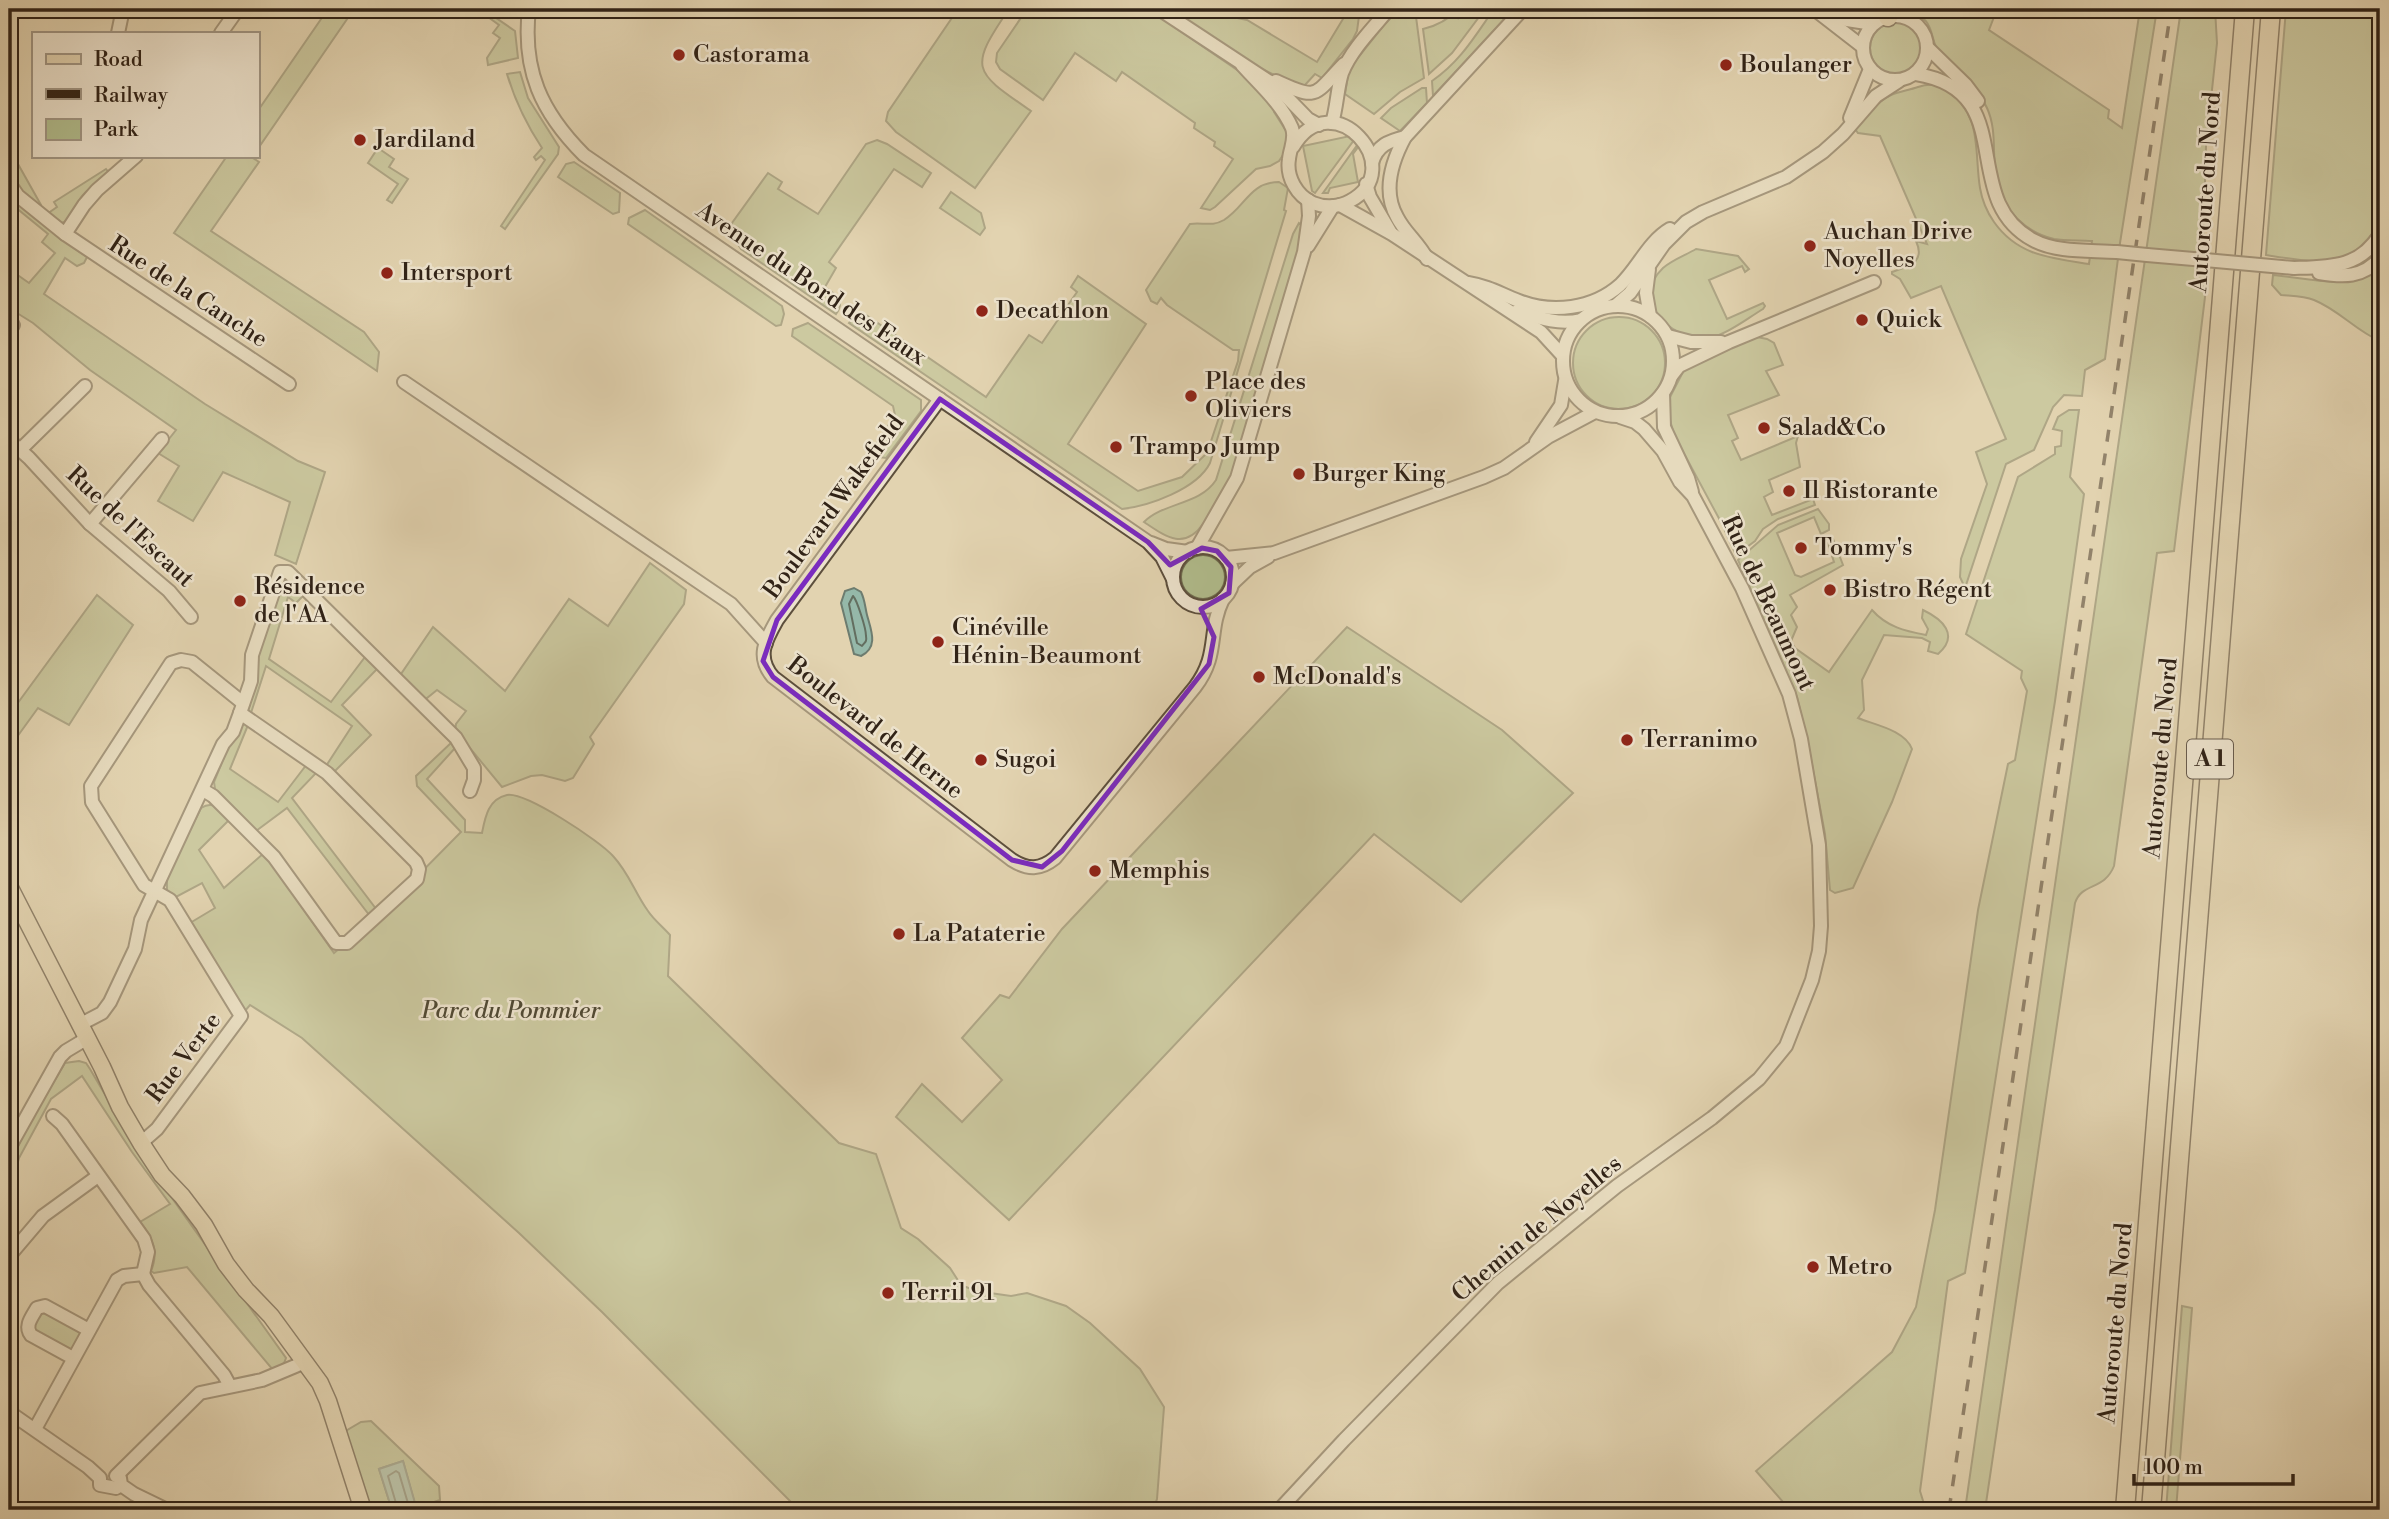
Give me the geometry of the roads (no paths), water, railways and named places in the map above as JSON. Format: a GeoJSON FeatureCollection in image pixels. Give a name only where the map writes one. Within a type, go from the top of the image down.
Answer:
{"type":"FeatureCollection","features":[{"type":"Feature","properties":{"kind":"highway"},"geometry":{"type":"LineString","coordinates":[[1835,9],[1860,9]]}},
{"type":"Feature","properties":{"kind":"highway","name":"Autoroute du Nord"},"geometry":{"type":"LineString","coordinates":[[2125,1510],[2245,9]]}},
{"type":"Feature","properties":{"kind":"highway","name":"Autoroute du Nord"},"geometry":{"type":"LineString","coordinates":[[2151,1510],[2271,9]]}},
{"type":"Feature","properties":{"kind":"main road"},"geometry":{"type":"LineString","coordinates":[[9,886],[83,1032],[102,1067],[129,1103],[145,1140],[171,1170],[182,1196],[209,1233],[234,1258],[271,1316],[320,1383],[363,1510]]}},
{"type":"Feature","properties":{"kind":"street"},"geometry":{"type":"LineString","coordinates":[[118,32],[123,9]]}},
{"type":"Feature","properties":{"kind":"street"},"geometry":{"type":"LineString","coordinates":[[222,32],[238,9]]}},
{"type":"Feature","properties":{"kind":"street","name":"Avenue du Bord des Eaux"},"geometry":{"type":"LineString","coordinates":[[529,9],[528,50],[535,83],[560,130],[584,155],[1147,542],[1162,557],[1173,579]]}},
{"type":"Feature","properties":{"kind":"street"},"geometry":{"type":"LineString","coordinates":[[1159,9],[1276,86],[1308,119],[1350,129],[1368,148],[1371,166]]}},
{"type":"Feature","properties":{"kind":"street"},"geometry":{"type":"LineString","coordinates":[[1242,65],[1299,93],[1308,94],[1326,85],[1389,9]]}},
{"type":"Feature","properties":{"kind":"street"},"geometry":{"type":"LineString","coordinates":[[1427,259],[1396,217],[1389,181],[1391,171],[1405,137],[1523,9]]}},
{"type":"Feature","properties":{"kind":"street"},"geometry":{"type":"LineString","coordinates":[[1814,9],[1863,47]]}},
{"type":"Feature","properties":{"kind":"street"},"geometry":{"type":"LineString","coordinates":[[1829,9],[1847,20],[1905,18],[1919,26],[1927,40],[1928,48],[1925,62],[1916,74]]}},
{"type":"Feature","properties":{"kind":"street"},"geometry":{"type":"LineString","coordinates":[[1885,17],[1868,31],[1863,47],[1864,59],[1870,69],[1883,79],[1899,80]]}},
{"type":"Feature","properties":{"kind":"street"},"geometry":{"type":"LineString","coordinates":[[1928,48],[1966,85],[1980,104],[1989,125],[1988,156]]}},
{"type":"Feature","properties":{"kind":"street"},"geometry":{"type":"LineString","coordinates":[[1293,146],[1303,133],[1325,124],[1336,110],[1342,73],[1349,59]]}},
{"type":"Feature","properties":{"kind":"street"},"geometry":{"type":"LineString","coordinates":[[1242,65],[1282,110],[1293,132],[1289,174],[1297,190],[1308,200],[1320,205],[1336,206],[1392,234],[1541,332],[1563,356]]}},
{"type":"Feature","properties":{"kind":"street"},"geometry":{"type":"LineString","coordinates":[[1843,134],[1870,69]]}},
{"type":"Feature","properties":{"kind":"street"},"geometry":{"type":"LineString","coordinates":[[1464,283],[1489,286],[1520,302],[1547,308],[1563,309],[1585,304],[1619,286],[1650,246],[1666,231],[1703,212],[1786,177],[1823,152],[1843,134],[1876,96],[1899,80],[1916,74],[1945,81],[1968,100],[1984,135],[1990,180],[1997,202],[2005,216],[2033,240],[2053,247],[2294,268],[2342,276],[2366,271],[2380,258]]}},
{"type":"Feature","properties":{"kind":"street"},"geometry":{"type":"LineString","coordinates":[[1304,252],[1336,206],[1354,199],[1366,184],[1374,155],[1383,145],[1405,137]]}},
{"type":"Feature","properties":{"kind":"street"},"geometry":{"type":"LineString","coordinates":[[65,234],[97,190],[134,158]]}},
{"type":"Feature","properties":{"kind":"street","name":"Rue de la Canche"},"geometry":{"type":"LineString","coordinates":[[9,183],[18,195],[65,234],[289,384]]}},
{"type":"Feature","properties":{"kind":"street"},"geometry":{"type":"LineString","coordinates":[[1366,184],[1370,197],[1392,234]]}},
{"type":"Feature","properties":{"kind":"street"},"geometry":{"type":"LineString","coordinates":[[1214,637],[1207,622],[1194,606],[1179,595],[1173,579],[1177,563],[1192,550],[1237,478],[1304,252],[1309,216],[1308,200]]}},
{"type":"Feature","properties":{"kind":"street"},"geometry":{"type":"LineString","coordinates":[[1615,306],[1630,293],[1664,244],[1686,222]]}},
{"type":"Feature","properties":{"kind":"street"},"geometry":{"type":"LineString","coordinates":[[2294,268],[2339,267],[2366,250],[2380,234]]}},
{"type":"Feature","properties":{"kind":"street"},"geometry":{"type":"LineString","coordinates":[[1648,268],[1646,293],[1650,316]]}},
{"type":"Feature","properties":{"kind":"street"},"geometry":{"type":"LineString","coordinates":[[1565,377],[1582,403],[1595,412],[1620,416],[1644,410],[1663,393],[1679,366],[1745,335],[1874,282]]}},
{"type":"Feature","properties":{"kind":"street"},"geometry":{"type":"LineString","coordinates":[[1494,303],[1548,321],[1581,320]]}},
{"type":"Feature","properties":{"kind":"street"},"geometry":{"type":"LineString","coordinates":[[1530,450],[1561,405],[1565,377],[1563,356],[1569,336],[1581,320],[1597,310],[1615,306],[1633,308],[1650,316],[1668,336],[1673,355],[1672,375]]}},
{"type":"Feature","properties":{"kind":"street"},"geometry":{"type":"LineString","coordinates":[[1668,336],[1691,342],[1729,342]]}},
{"type":"Feature","properties":{"kind":"street","name":"Boulevard de Herne"},"geometry":{"type":"LineString","coordinates":[[404,382],[731,604],[766,643],[763,661],[773,677],[1021,866],[1034,868],[1048,864],[1062,851],[1195,687],[1209,664],[1215,621],[1223,599]]}},
{"type":"Feature","properties":{"kind":"street"},"geometry":{"type":"LineString","coordinates":[[20,450],[85,386]]}},
{"type":"Feature","properties":{"kind":"street","name":"Rue de Beaumont"},"geometry":{"type":"LineString","coordinates":[[1663,393],[1664,427],[1688,478],[1693,496]]}},
{"type":"Feature","properties":{"kind":"street","name":"Boulevard Wakefield"},"geometry":{"type":"LineString","coordinates":[[766,643],[777,621],[940,399]]}},
{"type":"Feature","properties":{"kind":"street"},"geometry":{"type":"LineString","coordinates":[[1194,606],[1209,607],[1223,599],[1232,584],[1250,567],[1274,553],[1484,477],[1504,468],[1548,438],[1595,412]]}},
{"type":"Feature","properties":{"kind":"street","name":"Rue de Beaumont"},"geometry":{"type":"LineString","coordinates":[[1620,416],[1644,429],[1663,451],[1680,482],[1693,496],[1720,544],[1774,656],[1789,694],[1801,739],[1819,845],[1819,951],[1812,980]]}},
{"type":"Feature","properties":{"kind":"street"},"geometry":{"type":"LineString","coordinates":[[90,524],[162,439]]}},
{"type":"Feature","properties":{"kind":"street","name":"Rue de l'Escaut"},"geometry":{"type":"LineString","coordinates":[[9,440],[90,524],[169,591],[191,617]]}},
{"type":"Feature","properties":{"kind":"street"},"geometry":{"type":"LineString","coordinates":[[1216,514],[1215,533],[1222,554],[1231,567],[1232,584]]}},
{"type":"Feature","properties":{"kind":"street","name":"Avenue du Bord des Eaux"},"geometry":{"type":"LineString","coordinates":[[1147,542],[1166,549],[1192,550]]}},
{"type":"Feature","properties":{"kind":"street"},"geometry":{"type":"LineString","coordinates":[[1192,550],[1210,548],[1222,554],[1274,553]]}},
{"type":"Feature","properties":{"kind":"street"},"geometry":{"type":"LineString","coordinates":[[9,1148],[60,1057],[110,1002],[135,949],[139,925],[223,744],[234,730],[251,677],[252,656],[280,572],[286,572],[298,580],[334,619],[456,738],[474,768],[470,792]]}},
{"type":"Feature","properties":{"kind":"street"},"geometry":{"type":"LineString","coordinates":[[155,891],[142,882],[92,802],[90,791],[93,780],[167,666],[174,661],[185,660],[195,663],[242,708],[339,783],[416,862],[419,876],[347,943],[336,943],[274,857],[213,796],[203,790]]}},
{"type":"Feature","properties":{"kind":"street","name":"Rue Verte"},"geometry":{"type":"LineString","coordinates":[[145,1140],[241,1016],[170,900],[155,891]]}},
{"type":"Feature","properties":{"kind":"street","name":"Chemin de Noyelles"},"geometry":{"type":"LineString","coordinates":[[1279,1510],[1498,1283],[1617,1186],[1712,1118],[1759,1079],[1786,1046],[1812,980]]}},
{"type":"Feature","properties":{"kind":"street"},"geometry":{"type":"LineString","coordinates":[[53,1116],[62,1124],[146,1244],[148,1256],[143,1274],[145,1280],[224,1375],[230,1386]]}},
{"type":"Feature","properties":{"kind":"street"},"geometry":{"type":"LineString","coordinates":[[9,1256],[43,1216],[98,1176]]}},
{"type":"Feature","properties":{"kind":"street"},"geometry":{"type":"LineString","coordinates":[[34,1429],[118,1278],[143,1274]]}},
{"type":"Feature","properties":{"kind":"street"},"geometry":{"type":"LineString","coordinates":[[73,1359],[28,1331],[37,1308],[45,1306],[89,1330]]}},
{"type":"Feature","properties":{"kind":"street"},"geometry":{"type":"LineString","coordinates":[[119,1480],[197,1396],[206,1391],[262,1380],[305,1362]]}},
{"type":"Feature","properties":{"kind":"street"},"geometry":{"type":"LineString","coordinates":[[9,1412],[88,1466],[100,1478],[109,1475],[134,1494],[167,1510]]}},
{"type":"Feature","properties":{"kind":"water"},"geometry":{"type":"Polygon","coordinates":[[[854,588],[861,592],[872,638],[870,648],[861,656],[854,654],[841,603],[845,591],[854,588]]]}},
{"type":"Feature","properties":{"kind":"water"},"geometry":{"type":"Polygon","coordinates":[[[403,1461],[417,1510],[392,1510],[379,1469],[403,1461]]]}},
{"type":"Feature","properties":{"kind":"railway"},"geometry":{"type":"LineString","coordinates":[[1949,1510],[2171,9]]}},
{"type":"Feature","properties":{"kind":"place","name":"Castorama"},"geometry":{"type":"Point","coordinates":[679,55]}},
{"type":"Feature","properties":{"kind":"place","name":"Boulanger"},"geometry":{"type":"Point","coordinates":[1726,65]}},
{"type":"Feature","properties":{"kind":"place","name":"Jardiland"},"geometry":{"type":"Point","coordinates":[360,140]}},
{"type":"Feature","properties":{"kind":"place","name":"Auchan Drive Noyelles"},"geometry":{"type":"Point","coordinates":[1810,246]}},
{"type":"Feature","properties":{"kind":"place","name":"Intersport"},"geometry":{"type":"Point","coordinates":[387,273]}},
{"type":"Feature","properties":{"kind":"place","name":"Decathlon"},"geometry":{"type":"Point","coordinates":[982,311]}},
{"type":"Feature","properties":{"kind":"place","name":"Quick"},"geometry":{"type":"Point","coordinates":[1862,320]}},
{"type":"Feature","properties":{"kind":"place","name":"Place des Oliviers"},"geometry":{"type":"Point","coordinates":[1191,396]}},
{"type":"Feature","properties":{"kind":"place","name":"Salad&Co"},"geometry":{"type":"Point","coordinates":[1764,428]}},
{"type":"Feature","properties":{"kind":"place","name":"Trampo Jump"},"geometry":{"type":"Point","coordinates":[1116,447]}},
{"type":"Feature","properties":{"kind":"place","name":"Burger King"},"geometry":{"type":"Point","coordinates":[1299,474]}},
{"type":"Feature","properties":{"kind":"place","name":"Il Ristorante"},"geometry":{"type":"Point","coordinates":[1789,491]}},
{"type":"Feature","properties":{"kind":"place","name":"Tommy's"},"geometry":{"type":"Point","coordinates":[1801,548]}},
{"type":"Feature","properties":{"kind":"place","name":"Bistro Régent"},"geometry":{"type":"Point","coordinates":[1830,590]}},
{"type":"Feature","properties":{"kind":"place","name":"Résidence de l'AA"},"geometry":{"type":"Point","coordinates":[240,601]}},
{"type":"Feature","properties":{"kind":"place","name":"Cinéville Hénin-Beaumont"},"geometry":{"type":"Point","coordinates":[938,642]}},
{"type":"Feature","properties":{"kind":"place","name":"McDonald's"},"geometry":{"type":"Point","coordinates":[1259,677]}},
{"type":"Feature","properties":{"kind":"place","name":"Terranimo"},"geometry":{"type":"Point","coordinates":[1627,740]}},
{"type":"Feature","properties":{"kind":"place","name":"Sugoi"},"geometry":{"type":"Point","coordinates":[981,760]}},
{"type":"Feature","properties":{"kind":"place","name":"Memphis"},"geometry":{"type":"Point","coordinates":[1095,871]}},
{"type":"Feature","properties":{"kind":"place","name":"La Pataterie"},"geometry":{"type":"Point","coordinates":[899,934]}},
{"type":"Feature","properties":{"kind":"place","name":"Metro"},"geometry":{"type":"Point","coordinates":[1813,1267]}},
{"type":"Feature","properties":{"kind":"place","name":"Terril 91"},"geometry":{"type":"Point","coordinates":[888,1293]}},
{"type":"Feature","properties":{"kind":"park label","name":"Parc du Pommier"},"geometry":{"type":"Point","coordinates":[511,1011]}}]}
